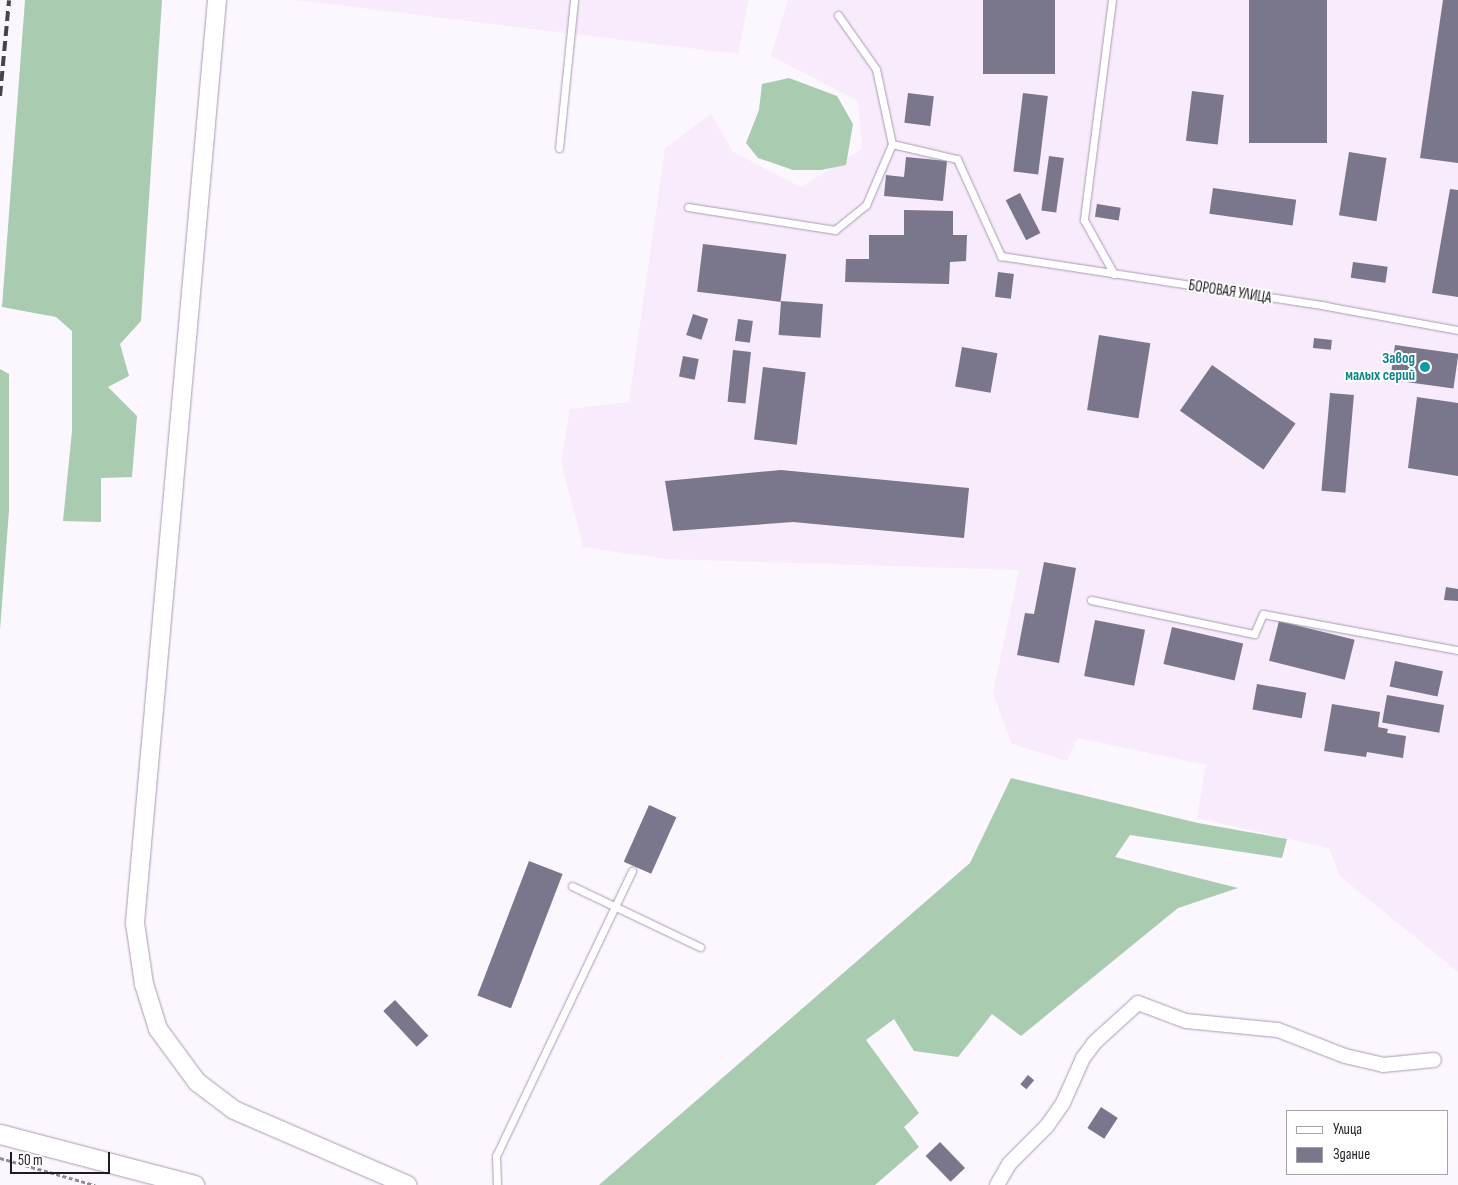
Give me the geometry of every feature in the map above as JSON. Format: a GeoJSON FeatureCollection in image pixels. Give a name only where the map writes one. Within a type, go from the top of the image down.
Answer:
{"type":"FeatureCollection","features":[{"type":"Feature","properties":{"kind":"main road"},"geometry":{"type":"LineString","coordinates":[[5,1135],[194,1185]]}},
{"type":"Feature","properties":{"kind":"street"},"geometry":{"type":"LineString","coordinates":[[217,0],[135,923],[139,949],[158,1029],[197,1082],[234,1110],[407,1185]]}},
{"type":"Feature","properties":{"kind":"street"},"geometry":{"type":"LineString","coordinates":[[997,1185],[1009,1164],[1047,1126],[1062,1103],[1083,1058],[1095,1042],[1138,1003],[1186,1021],[1278,1030],[1345,1056],[1383,1065],[1434,1060]]}},
{"type":"Feature","properties":{"kind":"lane"},"geometry":{"type":"LineString","coordinates":[[559,148],[574,0]]}},
{"type":"Feature","properties":{"kind":"lane"},"geometry":{"type":"LineString","coordinates":[[1112,0],[1084,220],[1114,274]]}},
{"type":"Feature","properties":{"kind":"lane"},"geometry":{"type":"LineString","coordinates":[[688,207],[835,230],[866,205],[892,144],[876,69],[838,15]]}},
{"type":"Feature","properties":{"kind":"lane","name":"БОРОВАЯ УЛИЦА"},"geometry":{"type":"LineString","coordinates":[[892,144],[957,159],[1001,256],[1458,330]]}},
{"type":"Feature","properties":{"kind":"lane"},"geometry":{"type":"LineString","coordinates":[[1091,600],[1254,634],[1263,614],[1458,650]]}},
{"type":"Feature","properties":{"kind":"lane"},"geometry":{"type":"LineString","coordinates":[[498,1185],[496,1156],[632,872]]}},
{"type":"Feature","properties":{"kind":"lane"},"geometry":{"type":"LineString","coordinates":[[572,886],[616,905],[700,947]]}},
{"type":"Feature","properties":{"kind":"path"},"geometry":{"type":"LineString","coordinates":[[1,1159],[95,1185]]}},
{"type":"Feature","properties":{"kind":"shaded area"},"geometry":{"type":"Polygon","coordinates":[[[296,0],[749,0],[738,54],[296,0]]]}},
{"type":"Feature","properties":{"kind":"shaded area"},"geometry":{"type":"Polygon","coordinates":[[[788,0],[1458,0],[1458,972],[1340,876],[1329,848],[1197,818],[1206,765],[1078,738],[1067,761],[1012,744],[993,693],[1019,570],[663,559],[583,547],[561,461],[570,409],[629,402],[665,148],[711,114],[733,152],[801,187],[862,149],[858,101],[771,56],[788,0]]]}},
{"type":"Feature","properties":{"kind":"green space"},"geometry":{"type":"Polygon","coordinates":[[[25,0],[162,0],[141,321],[120,344],[129,376],[108,387],[137,416],[132,477],[101,478],[101,522],[63,521],[72,431],[72,331],[56,317],[2,307],[25,0]]]}},
{"type":"Feature","properties":{"kind":"green space"},"geometry":{"type":"Polygon","coordinates":[[[789,78],[837,96],[853,124],[846,165],[821,170],[793,170],[758,158],[746,143],[759,110],[762,84],[789,78]]]}},
{"type":"Feature","properties":{"kind":"green space"},"geometry":{"type":"Polygon","coordinates":[[[0,369],[9,374],[9,510],[0,630],[0,369]]]}},
{"type":"Feature","properties":{"kind":"green space"},"geometry":{"type":"Polygon","coordinates":[[[1011,778],[1198,823],[1287,839],[1282,858],[1130,835],[1115,857],[1238,888],[1178,908],[1021,1036],[992,1014],[958,1057],[914,1051],[894,1019],[866,1040],[919,1113],[904,1127],[919,1147],[875,1185],[599,1185],[970,863],[1011,778]]]}},
{"type":"Feature","properties":{"kind":"building"},"geometry":{"type":"Polygon","coordinates":[[[983,0],[1055,0],[1055,74],[983,74],[983,0]]]}},
{"type":"Feature","properties":{"kind":"building"},"geometry":{"type":"Polygon","coordinates":[[[1249,0],[1327,0],[1327,143],[1249,143],[1249,0]]]}},
{"type":"Feature","properties":{"kind":"building"},"geometry":{"type":"Polygon","coordinates":[[[1443,0],[1458,0],[1458,163],[1420,158],[1443,0]]]}},
{"type":"Feature","properties":{"kind":"building"},"geometry":{"type":"Polygon","coordinates":[[[1192,91],[1224,95],[1218,145],[1186,141],[1192,91]]]}},
{"type":"Feature","properties":{"kind":"building"},"geometry":{"type":"Polygon","coordinates":[[[908,93],[934,96],[930,126],[904,123],[908,93]]]}},
{"type":"Feature","properties":{"kind":"building"},"geometry":{"type":"Polygon","coordinates":[[[1023,93],[1048,96],[1038,174],[1013,171],[1023,93]]]}},
{"type":"Feature","properties":{"kind":"building"},"geometry":{"type":"Polygon","coordinates":[[[1349,152],[1387,158],[1377,221],[1339,215],[1349,152]]]}},
{"type":"Feature","properties":{"kind":"building"},"geometry":{"type":"Polygon","coordinates":[[[1049,156],[1064,158],[1056,213],[1041,210],[1049,156]]]}},
{"type":"Feature","properties":{"kind":"building"},"geometry":{"type":"Polygon","coordinates":[[[906,157],[947,161],[943,201],[884,196],[886,175],[904,177],[906,157]]]}},
{"type":"Feature","properties":{"kind":"building"},"geometry":{"type":"Polygon","coordinates":[[[1213,188],[1296,200],[1293,225],[1209,214],[1213,188]]]}},
{"type":"Feature","properties":{"kind":"building"},"geometry":{"type":"Polygon","coordinates":[[[1450,189],[1458,190],[1458,297],[1432,293],[1450,189]]]}},
{"type":"Feature","properties":{"kind":"building"},"geometry":{"type":"Polygon","coordinates":[[[1020,193],[1040,233],[1026,240],[1006,200],[1020,193]]]}},
{"type":"Feature","properties":{"kind":"building"},"geometry":{"type":"Polygon","coordinates":[[[1097,204],[1121,208],[1119,221],[1095,217],[1097,204]]]}},
{"type":"Feature","properties":{"kind":"building"},"geometry":{"type":"Polygon","coordinates":[[[904,210],[953,211],[953,235],[967,235],[966,261],[950,262],[949,284],[845,282],[846,259],[869,259],[869,235],[904,235],[904,210]]]}},
{"type":"Feature","properties":{"kind":"building"},"geometry":{"type":"Polygon","coordinates":[[[703,244],[786,254],[781,302],[697,292],[703,244]]]}},
{"type":"Feature","properties":{"kind":"building"},"geometry":{"type":"Polygon","coordinates":[[[1353,262],[1388,267],[1385,283],[1351,278],[1353,262]]]}},
{"type":"Feature","properties":{"kind":"building"},"geometry":{"type":"Polygon","coordinates":[[[998,272],[1014,274],[1011,299],[995,297],[998,272]]]}},
{"type":"Feature","properties":{"kind":"building"},"geometry":{"type":"Polygon","coordinates":[[[781,301],[823,304],[821,338],[779,335],[781,301]]]}},
{"type":"Feature","properties":{"kind":"building"},"geometry":{"type":"Polygon","coordinates":[[[693,314],[708,319],[701,340],[686,335],[693,314]]]}},
{"type":"Feature","properties":{"kind":"building"},"geometry":{"type":"Polygon","coordinates":[[[738,319],[753,321],[750,343],[735,341],[738,319]]]}},
{"type":"Feature","properties":{"kind":"building"},"geometry":{"type":"Polygon","coordinates":[[[1099,335],[1150,343],[1138,418],[1087,410],[1099,335]]]}},
{"type":"Feature","properties":{"kind":"building"},"geometry":{"type":"Polygon","coordinates":[[[1314,338],[1332,340],[1331,350],[1313,348],[1314,338]]]}},
{"type":"Feature","properties":{"kind":"building","name":"Завод малых серий"},"geometry":{"type":"Polygon","coordinates":[[[1395,345],[1458,354],[1454,389],[1390,380],[1395,345]]]}},
{"type":"Feature","properties":{"kind":"building"},"geometry":{"type":"Polygon","coordinates":[[[962,347],[997,353],[991,393],[955,386],[962,347]]]}},
{"type":"Feature","properties":{"kind":"building"},"geometry":{"type":"Polygon","coordinates":[[[733,350],[751,352],[745,404],[728,402],[733,350]]]}},
{"type":"Feature","properties":{"kind":"building"},"geometry":{"type":"Polygon","coordinates":[[[683,356],[699,359],[695,380],[679,377],[683,356]]]}},
{"type":"Feature","properties":{"kind":"building"},"geometry":{"type":"Polygon","coordinates":[[[1212,365],[1296,424],[1263,469],[1180,411],[1212,365]]]}},
{"type":"Feature","properties":{"kind":"building"},"geometry":{"type":"Polygon","coordinates":[[[763,367],[806,372],[797,445],[754,439],[763,367]]]}},
{"type":"Feature","properties":{"kind":"building"},"geometry":{"type":"Polygon","coordinates":[[[1330,393],[1354,395],[1345,493],[1321,491],[1330,393]]]}},
{"type":"Feature","properties":{"kind":"building"},"geometry":{"type":"Polygon","coordinates":[[[1417,397],[1458,403],[1458,476],[1408,468],[1417,397]]]}},
{"type":"Feature","properties":{"kind":"building"},"geometry":{"type":"Polygon","coordinates":[[[781,470],[969,488],[964,538],[793,522],[673,531],[665,481],[781,470]]]}},
{"type":"Feature","properties":{"kind":"building"},"geometry":{"type":"Polygon","coordinates":[[[1044,562],[1076,568],[1059,663],[1017,655],[1025,613],[1034,614],[1044,562]]]}},
{"type":"Feature","properties":{"kind":"building"},"geometry":{"type":"Polygon","coordinates":[[[1446,587],[1458,589],[1458,601],[1444,600],[1446,587]]]}},
{"type":"Feature","properties":{"kind":"building"},"geometry":{"type":"Polygon","coordinates":[[[1095,620],[1145,630],[1134,686],[1084,676],[1095,620]]]}},
{"type":"Feature","properties":{"kind":"building"},"geometry":{"type":"Polygon","coordinates":[[[1279,621],[1355,640],[1345,680],[1269,661],[1279,621]]]}},
{"type":"Feature","properties":{"kind":"building"},"geometry":{"type":"Polygon","coordinates":[[[1172,627],[1243,643],[1235,680],[1163,664],[1172,627]]]}},
{"type":"Feature","properties":{"kind":"building"},"geometry":{"type":"Polygon","coordinates":[[[1395,661],[1443,671],[1438,697],[1390,686],[1395,661]]]}},
{"type":"Feature","properties":{"kind":"building"},"geometry":{"type":"Polygon","coordinates":[[[1257,684],[1306,693],[1302,718],[1252,710],[1257,684]]]}},
{"type":"Feature","properties":{"kind":"building"},"geometry":{"type":"Polygon","coordinates":[[[1387,695],[1444,705],[1439,733],[1382,723],[1387,695]]]}},
{"type":"Feature","properties":{"kind":"building"},"geometry":{"type":"Polygon","coordinates":[[[1332,704],[1380,712],[1378,727],[1388,729],[1387,733],[1406,736],[1403,758],[1367,752],[1366,757],[1324,751],[1332,704]]]}},
{"type":"Feature","properties":{"kind":"building"},"geometry":{"type":"Polygon","coordinates":[[[649,805],[676,817],[651,874],[624,862],[649,805]]]}},
{"type":"Feature","properties":{"kind":"building"},"geometry":{"type":"Polygon","coordinates":[[[529,861],[563,874],[511,1008],[477,995],[529,861]]]}},
{"type":"Feature","properties":{"kind":"building"},"geometry":{"type":"Polygon","coordinates":[[[395,1000],[428,1036],[417,1047],[383,1011],[395,1000]]]}},
{"type":"Feature","properties":{"kind":"building"},"geometry":{"type":"Polygon","coordinates":[[[1028,1075],[1034,1080],[1026,1089],[1020,1084],[1028,1075]]]}},
{"type":"Feature","properties":{"kind":"building"},"geometry":{"type":"Polygon","coordinates":[[[1101,1107],[1118,1118],[1104,1139],[1087,1128],[1101,1107]]]}},
{"type":"Feature","properties":{"kind":"building"},"geometry":{"type":"Polygon","coordinates":[[[940,1142],[965,1168],[951,1182],[926,1156],[940,1142]]]}},
{"type":"Feature","properties":{"kind":"railway"},"geometry":{"type":"LineString","coordinates":[[0,96],[9,0]]}},
{"type":"Feature","properties":{"kind":"place","name":"Завод малых серий"},"geometry":{"type":"Point","coordinates":[1425,367]}}]}
